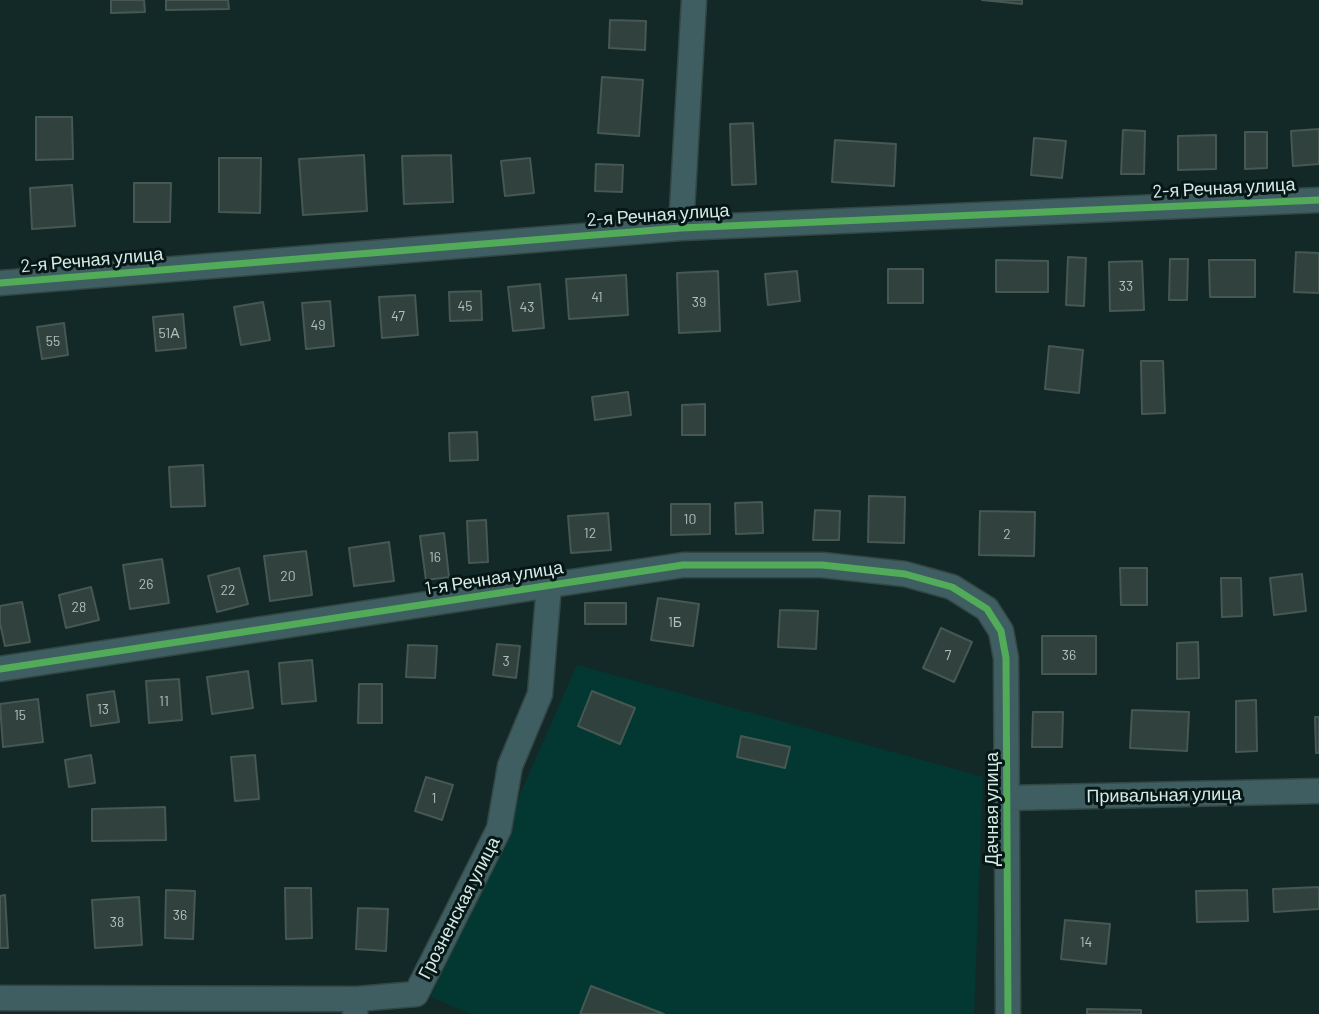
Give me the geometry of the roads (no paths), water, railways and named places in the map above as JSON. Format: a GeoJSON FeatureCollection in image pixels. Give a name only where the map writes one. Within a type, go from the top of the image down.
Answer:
{"type":"FeatureCollection","features":[{"type":"Feature","properties":{"kind":"street"},"geometry":{"type":"LineString","coordinates":[[681,228],[694,0]]}},
{"type":"Feature","properties":{"kind":"street","name":"2-я Речная улица"},"geometry":{"type":"LineString","coordinates":[[0,283],[681,228],[1319,200]]}},
{"type":"Feature","properties":{"kind":"street","name":"1-я Речная улица"},"geometry":{"type":"LineString","coordinates":[[0,669],[683,565],[822,565],[905,574],[952,587],[987,609]]}},
{"type":"Feature","properties":{"kind":"street","name":"Грозненская улица"},"geometry":{"type":"LineString","coordinates":[[356,1007],[416,995],[499,829],[510,766],[540,694],[549,586]]}},
{"type":"Feature","properties":{"kind":"street","name":"Дачная улица"},"geometry":{"type":"LineString","coordinates":[[987,609],[1001,631],[1006,658],[1008,1014]]}},
{"type":"Feature","properties":{"kind":"street","name":"Привальная улица"},"geometry":{"type":"LineString","coordinates":[[1008,799],[1319,792]]}},
{"type":"Feature","properties":{"kind":"street"},"geometry":{"type":"LineString","coordinates":[[0,998],[356,1007]]}}]}
